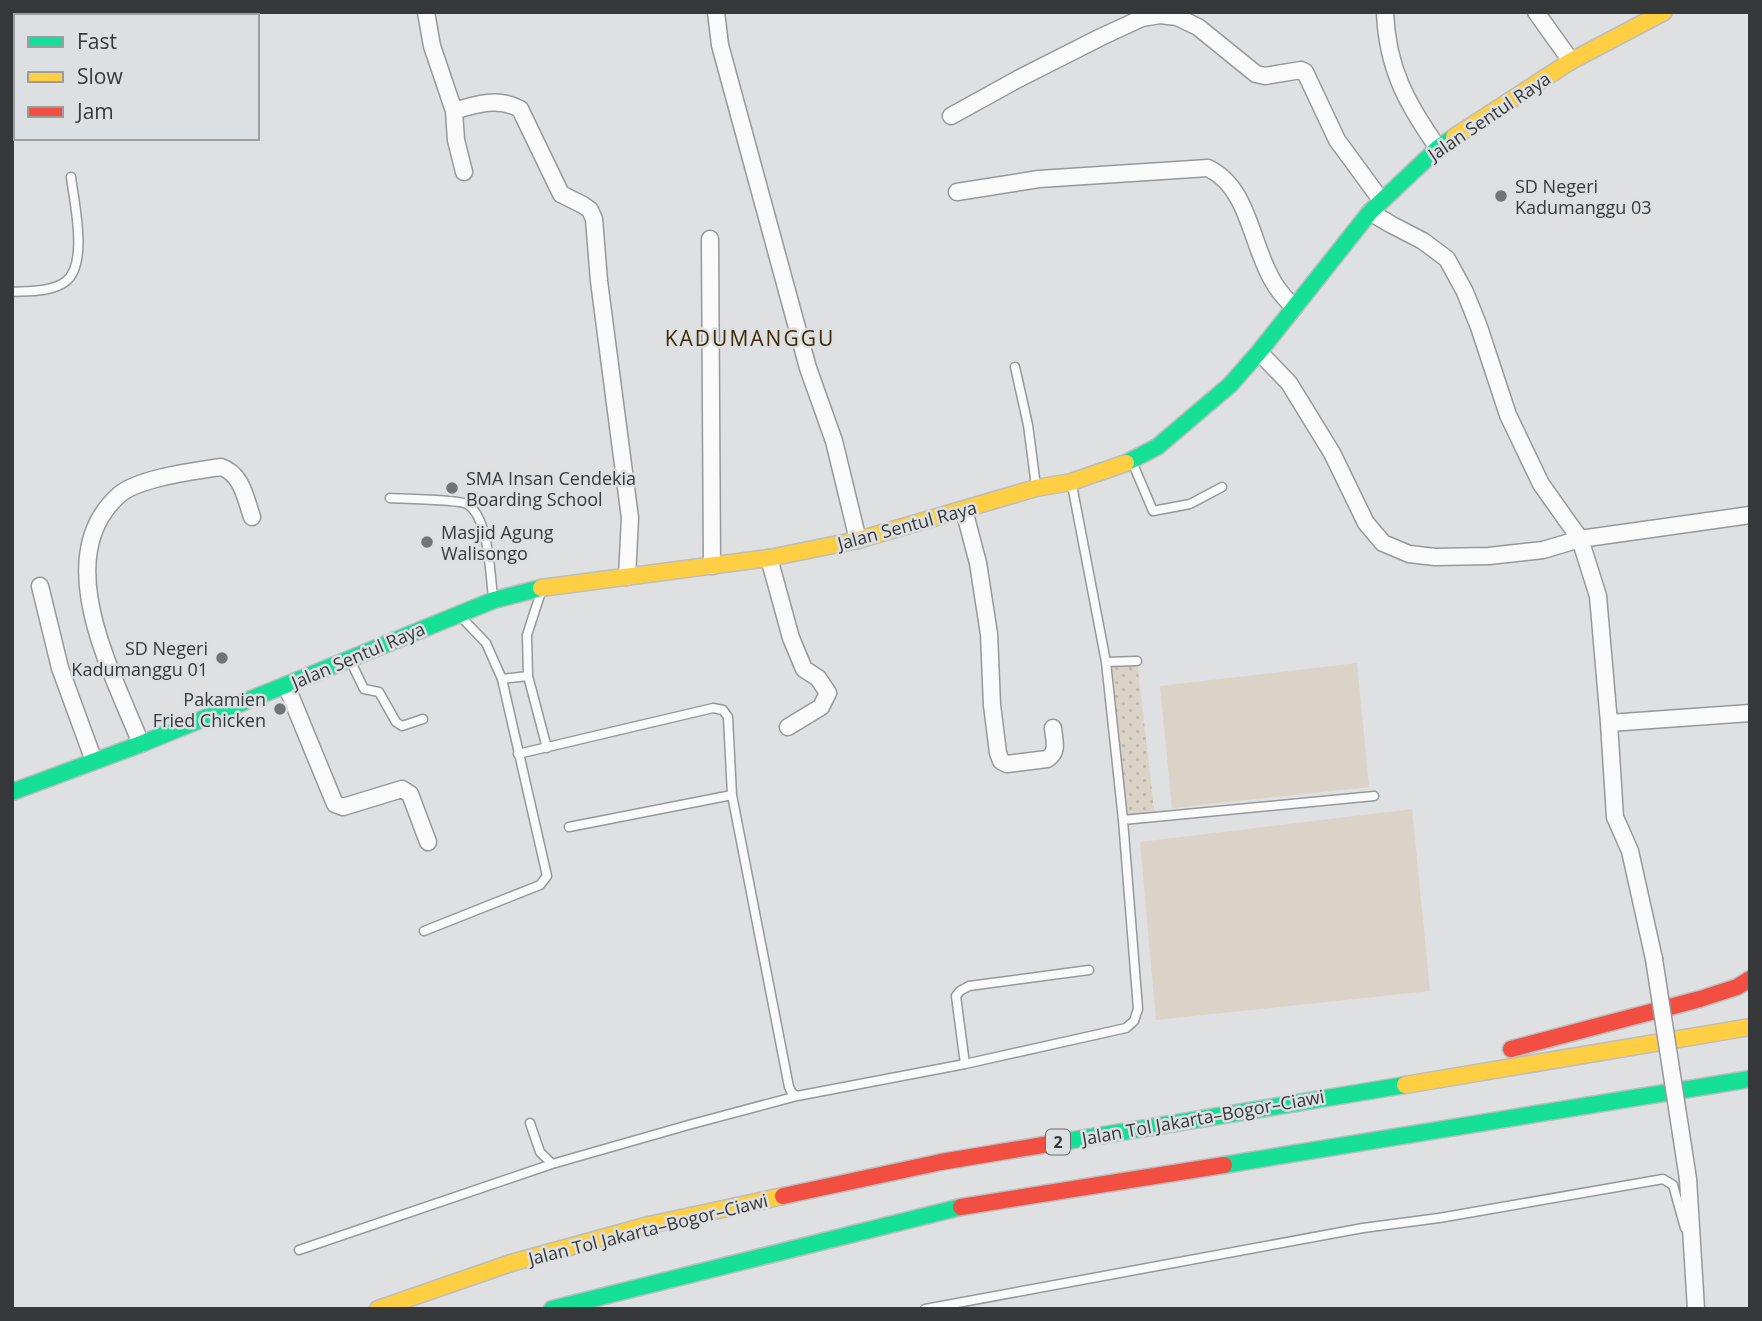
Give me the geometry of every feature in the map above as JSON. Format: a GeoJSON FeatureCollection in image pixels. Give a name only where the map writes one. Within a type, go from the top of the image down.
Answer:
{"type":"FeatureCollection","features":[{"type":"Feature","properties":{"kind":"main road","name":"Jalan Sentul Raya"},"geometry":{"type":"LineString","coordinates":[[12,792],[141,744],[494,600],[542,588],[769,558],[858,540],[1036,488],[1071,482],[1132,461],[1157,447],[1213,401],[1259,352],[1376,206],[1438,148],[1571,61],[1664,12]]}},
{"type":"Feature","properties":{"kind":"main road"},"geometry":{"type":"LineString","coordinates":[[1335,1095],[1700,999],[1737,987],[1750,979]]}},
{"type":"Feature","properties":{"kind":"main road","name":"Jalan Tol Jakarta–Bogor–Ciawi"},"geometry":{"type":"LineString","coordinates":[[379,1309],[511,1263],[649,1225],[941,1162],[1750,1027]]}},
{"type":"Feature","properties":{"kind":"main road"},"geometry":{"type":"LineString","coordinates":[[552,1309],[951,1209],[1750,1079]]}},
{"type":"Feature","properties":{"kind":"street"},"geometry":{"type":"LineString","coordinates":[[426,12],[432,47],[454,111],[456,140],[464,172]]}},
{"type":"Feature","properties":{"kind":"street"},"geometry":{"type":"LineString","coordinates":[[1385,12],[1391,61],[1400,86],[1412,110],[1438,148]]}},
{"type":"Feature","properties":{"kind":"street"},"geometry":{"type":"LineString","coordinates":[[1536,12],[1571,61]]}},
{"type":"Feature","properties":{"kind":"street"},"geometry":{"type":"LineString","coordinates":[[1626,12],[1635,27]]}},
{"type":"Feature","properties":{"kind":"street"},"geometry":{"type":"LineString","coordinates":[[951,116],[1055,59],[1142,18],[1160,15],[1177,17],[1198,27],[1256,74],[1265,76],[1301,70],[1305,72],[1337,140],[1376,206],[1447,259],[1479,327],[1508,415],[1541,484],[1580,539],[1598,596],[1615,817],[1630,851],[1654,959],[1688,1179],[1696,1309]]}},
{"type":"Feature","properties":{"kind":"street"},"geometry":{"type":"LineString","coordinates":[[717,20],[720,45],[808,368],[834,441],[858,540]]}},
{"type":"Feature","properties":{"kind":"street"},"geometry":{"type":"LineString","coordinates":[[454,111],[492,102],[510,103],[520,109],[561,194],[583,205],[594,219],[599,281],[629,519],[627,577]]}},
{"type":"Feature","properties":{"kind":"street"},"geometry":{"type":"LineString","coordinates":[[957,192],[1039,179],[1208,169],[1220,174],[1239,200],[1273,282],[1294,308]]}},
{"type":"Feature","properties":{"kind":"street"},"geometry":{"type":"LineString","coordinates":[[710,239],[712,566]]}},
{"type":"Feature","properties":{"kind":"street"},"geometry":{"type":"LineString","coordinates":[[1259,352],[1289,383],[1332,453],[1366,523],[1383,543],[1409,554],[1489,556],[1543,550],[1580,539],[1750,514]]}},
{"type":"Feature","properties":{"kind":"street"},"geometry":{"type":"LineString","coordinates":[[141,744],[96,630],[89,602],[86,577],[88,551],[94,531],[119,494],[145,483],[221,467],[231,470],[238,478],[252,517]]}},
{"type":"Feature","properties":{"kind":"street"},"geometry":{"type":"LineString","coordinates":[[964,510],[978,563],[989,634],[995,729],[1001,761],[1007,764],[1053,756],[1053,728]]}},
{"type":"Feature","properties":{"kind":"street"},"geometry":{"type":"LineString","coordinates":[[769,558],[791,638],[804,669],[818,678],[828,693],[821,707],[788,727]]}},
{"type":"Feature","properties":{"kind":"street"},"geometry":{"type":"LineString","coordinates":[[40,586],[60,668],[94,761]]}},
{"type":"Feature","properties":{"kind":"street"},"geometry":{"type":"LineString","coordinates":[[286,685],[335,804],[343,807],[406,790],[410,794],[428,842]]}},
{"type":"Feature","properties":{"kind":"street"},"geometry":{"type":"LineString","coordinates":[[1609,723],[1750,713]]}},
{"type":"Feature","properties":{"kind":"lane"},"geometry":{"type":"LineString","coordinates":[[12,292],[43,290],[66,282],[76,267],[79,245],[71,177]]}},
{"type":"Feature","properties":{"kind":"lane"},"geometry":{"type":"LineString","coordinates":[[1015,367],[1028,425],[1036,488]]}},
{"type":"Feature","properties":{"kind":"lane"},"geometry":{"type":"LineString","coordinates":[[1132,461],[1153,511],[1190,504],[1222,487]]}},
{"type":"Feature","properties":{"kind":"lane"},"geometry":{"type":"LineString","coordinates":[[299,1250],[552,1164],[692,1124],[797,1096],[965,1064],[1126,1028],[1133,1021],[1138,1009],[1123,820],[1106,662],[1071,482]]}},
{"type":"Feature","properties":{"kind":"lane"},"geometry":{"type":"LineString","coordinates":[[390,498],[465,503],[478,514],[484,533],[494,600]]}},
{"type":"Feature","properties":{"kind":"lane"},"geometry":{"type":"LineString","coordinates":[[542,588],[527,635],[528,676],[547,748]]}},
{"type":"Feature","properties":{"kind":"lane"},"geometry":{"type":"LineString","coordinates":[[424,931],[540,885],[547,876],[502,679],[486,643],[458,614]]}},
{"type":"Feature","properties":{"kind":"lane"},"geometry":{"type":"LineString","coordinates":[[349,657],[364,690],[379,692],[396,722],[402,726],[423,719]]}},
{"type":"Feature","properties":{"kind":"lane"},"geometry":{"type":"LineString","coordinates":[[1106,662],[1137,661]]}},
{"type":"Feature","properties":{"kind":"lane"},"geometry":{"type":"LineString","coordinates":[[502,679],[528,676]]}},
{"type":"Feature","properties":{"kind":"lane"},"geometry":{"type":"LineString","coordinates":[[517,754],[713,708],[723,710],[728,717],[732,795],[789,1087],[797,1096]]}},
{"type":"Feature","properties":{"kind":"lane"},"geometry":{"type":"LineString","coordinates":[[569,827],[732,795]]}},
{"type":"Feature","properties":{"kind":"lane"},"geometry":{"type":"LineString","coordinates":[[1123,820],[1374,796]]}},
{"type":"Feature","properties":{"kind":"lane"},"geometry":{"type":"LineString","coordinates":[[965,1064],[957,996],[960,991],[969,986],[1089,970]]}},
{"type":"Feature","properties":{"kind":"lane"},"geometry":{"type":"LineString","coordinates":[[530,1123],[540,1152],[552,1164]]}},
{"type":"Feature","properties":{"kind":"lane"},"geometry":{"type":"LineString","coordinates":[[925,1309],[1363,1228],[1439,1218],[1663,1178],[1672,1185],[1691,1249]]}},
{"type":"Feature","properties":{"kind":"shaded area"},"geometry":{"type":"Polygon","coordinates":[[[1137,661],[1155,817],[1123,820],[1106,662],[1137,661]]]}},
{"type":"Feature","properties":{"kind":"shaded area"},"geometry":{"type":"Polygon","coordinates":[[[1357,663],[1369,787],[1172,808],[1160,686],[1357,663]]]}},
{"type":"Feature","properties":{"kind":"shaded area"},"geometry":{"type":"Polygon","coordinates":[[[1412,809],[1430,991],[1156,1020],[1140,842],[1412,809]]]}},
{"type":"Feature","properties":{"kind":"traffic: fast"},"geometry":{"type":"LineString","coordinates":[[1126,463],[1157,447],[1230,385],[1370,212],[1438,148],[1454,137]]}},
{"type":"Feature","properties":{"kind":"traffic: fast"},"geometry":{"type":"LineString","coordinates":[[12,792],[141,744],[494,600],[541,588]]}},
{"type":"Feature","properties":{"kind":"traffic: fast"},"geometry":{"type":"LineString","coordinates":[[1224,1165],[1750,1079]]}},
{"type":"Feature","properties":{"kind":"traffic: fast"},"geometry":{"type":"LineString","coordinates":[[1055,1143],[1405,1085]]}},
{"type":"Feature","properties":{"kind":"traffic: fast"},"geometry":{"type":"LineString","coordinates":[[552,1309],[961,1207]]}},
{"type":"Feature","properties":{"kind":"traffic: slow"},"geometry":{"type":"LineString","coordinates":[[1454,137],[1571,61],[1664,12]]}},
{"type":"Feature","properties":{"kind":"traffic: slow"},"geometry":{"type":"LineString","coordinates":[[541,588],[769,558],[858,540],[1036,488],[1071,482],[1126,463]]}},
{"type":"Feature","properties":{"kind":"traffic: slow"},"geometry":{"type":"LineString","coordinates":[[1405,1085],[1750,1027]]}},
{"type":"Feature","properties":{"kind":"traffic: slow"},"geometry":{"type":"LineString","coordinates":[[378,1309],[511,1263],[649,1225],[783,1196]]}},
{"type":"Feature","properties":{"kind":"traffic: jam"},"geometry":{"type":"LineString","coordinates":[[1511,1049],[1700,999],[1737,987],[1750,979]]}},
{"type":"Feature","properties":{"kind":"traffic: jam"},"geometry":{"type":"LineString","coordinates":[[783,1196],[941,1162],[1055,1143]]}},
{"type":"Feature","properties":{"kind":"traffic: jam"},"geometry":{"type":"LineString","coordinates":[[961,1207],[1224,1165]]}},
{"type":"Feature","properties":{"kind":"place","name":"SD Negeri Kadumanggu 03"},"geometry":{"type":"Point","coordinates":[1501,196]}},
{"type":"Feature","properties":{"kind":"place","name":"SMA Insan Cendekia Boarding School"},"geometry":{"type":"Point","coordinates":[452,488]}},
{"type":"Feature","properties":{"kind":"place","name":"Masjid Agung Walisongo"},"geometry":{"type":"Point","coordinates":[427,542]}},
{"type":"Feature","properties":{"kind":"place","name":"SD Negeri Kadumanggu 01"},"geometry":{"type":"Point","coordinates":[222,658]}},
{"type":"Feature","properties":{"kind":"place","name":"Pakamien Fried Chicken"},"geometry":{"type":"Point","coordinates":[280,709]}},
{"type":"Feature","properties":{"kind":"district","name":"KADUMANGGU"},"geometry":{"type":"Point","coordinates":[750,338]}}]}
